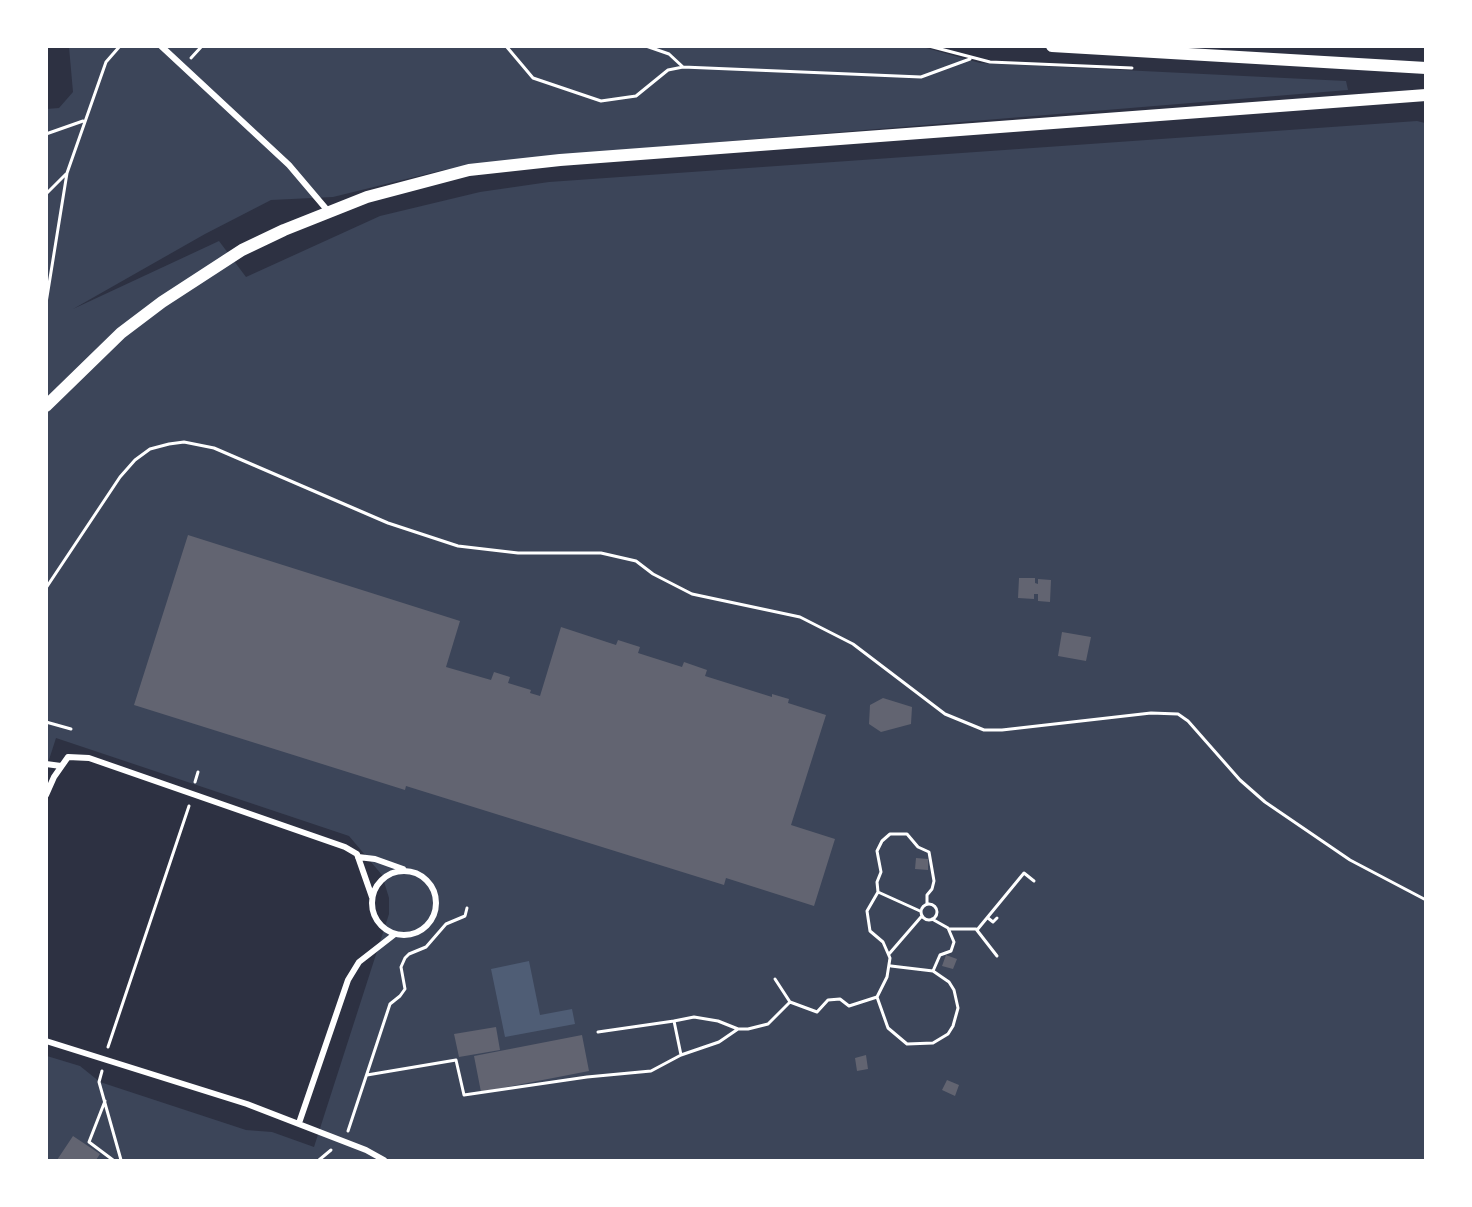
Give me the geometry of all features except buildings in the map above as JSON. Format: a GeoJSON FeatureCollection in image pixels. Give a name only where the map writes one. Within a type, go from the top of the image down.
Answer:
{"type":"FeatureCollection","features":[{"type":"Feature","properties":{"kind":"main road"},"geometry":{"type":"LineString","coordinates":[[1052,46],[1425,68]]}},
{"type":"Feature","properties":{"kind":"main road"},"geometry":{"type":"LineString","coordinates":[[46,406],[121,333],[162,302],[242,250],[328,211],[416,182],[510,164],[1425,95]]}},
{"type":"Feature","properties":{"kind":"street"},"geometry":{"type":"LineString","coordinates":[[162,46],[289,165],[328,211]]}},
{"type":"Feature","properties":{"kind":"street"},"geometry":{"type":"LineString","coordinates":[[46,795],[68,757],[89,758],[192,793],[345,847],[357,854],[358,857],[372,897],[372,912],[377,922],[395,934],[405,935],[424,928],[435,910],[434,890],[428,881],[410,871],[375,859],[358,857]]}},
{"type":"Feature","properties":{"kind":"street"},"geometry":{"type":"LineString","coordinates":[[46,764],[61,766]]}},
{"type":"Feature","properties":{"kind":"street"},"geometry":{"type":"LineString","coordinates":[[372,897],[380,881],[389,874],[410,871]]}},
{"type":"Feature","properties":{"kind":"street"},"geometry":{"type":"LineString","coordinates":[[299,1123],[348,980],[359,962],[395,934]]}},
{"type":"Feature","properties":{"kind":"street"},"geometry":{"type":"LineString","coordinates":[[46,1041],[105,1058],[299,1123],[344,1141],[384,1161]]}},
{"type":"Feature","properties":{"kind":"path"},"geometry":{"type":"LineString","coordinates":[[46,303],[67,172],[106,62],[120,46]]}},
{"type":"Feature","properties":{"kind":"path"},"geometry":{"type":"LineString","coordinates":[[506,46],[533,78],[601,101],[636,96],[668,70],[683,67],[921,77],[970,59]]}},
{"type":"Feature","properties":{"kind":"path"},"geometry":{"type":"LineString","coordinates":[[646,46],[669,54],[683,67]]}},
{"type":"Feature","properties":{"kind":"path"},"geometry":{"type":"LineString","coordinates":[[46,134],[83,122]]}},
{"type":"Feature","properties":{"kind":"path"},"geometry":{"type":"LineString","coordinates":[[46,194],[67,172]]}},
{"type":"Feature","properties":{"kind":"path"},"geometry":{"type":"LineString","coordinates":[[46,588],[120,477],[135,460],[150,449],[169,444],[184,442],[214,448],[388,523],[458,546],[518,553],[601,553],[636,561],[652,573],[692,594],[800,617],[853,645],[945,714],[984,730],[1151,713],[1178,714],[1188,721],[1240,780],[1265,802],[1350,860],[1425,900]]}},
{"type":"Feature","properties":{"kind":"path"},"geometry":{"type":"LineString","coordinates":[[46,722],[71,729]]}},
{"type":"Feature","properties":{"kind":"path"},"geometry":{"type":"LineString","coordinates":[[121,1161],[99,1082],[198,772]]}},
{"type":"Feature","properties":{"kind":"path"},"geometry":{"type":"LineString","coordinates":[[889,954],[921,914],[933,885],[931,856],[926,849],[918,847],[912,838],[902,832],[886,837],[879,846],[877,856],[881,872],[877,882],[878,892],[867,911],[870,931],[883,942],[889,954],[890,966],[877,997],[884,1022],[899,1040],[916,1046],[933,1043],[948,1034],[958,1008],[954,990],[949,982],[933,971],[890,966]]}},
{"type":"Feature","properties":{"kind":"path"},"geometry":{"type":"LineString","coordinates":[[878,892],[949,929],[977,930],[989,919],[1024,873],[1034,881]]}},
{"type":"Feature","properties":{"kind":"path"},"geometry":{"type":"LineString","coordinates":[[927,903],[936,908],[936,916],[932,919]]}},
{"type":"Feature","properties":{"kind":"path"},"geometry":{"type":"LineString","coordinates":[[319,1161],[329,1150],[339,1154],[390,1004],[400,996],[405,988],[401,967],[405,958],[430,944],[446,924],[465,916],[467,908]]}},
{"type":"Feature","properties":{"kind":"path"},"geometry":{"type":"LineString","coordinates":[[989,919],[993,922],[996,917]]}},
{"type":"Feature","properties":{"kind":"path"},"geometry":{"type":"LineString","coordinates":[[933,971],[940,955],[948,954],[953,947],[949,929]]}},
{"type":"Feature","properties":{"kind":"path"},"geometry":{"type":"LineString","coordinates":[[977,930],[997,956]]}},
{"type":"Feature","properties":{"kind":"path"},"geometry":{"type":"LineString","coordinates":[[775,979],[790,1002],[817,1012],[828,1000],[840,999],[849,1006],[877,997]]}},
{"type":"Feature","properties":{"kind":"path"},"geometry":{"type":"LineString","coordinates":[[367,1075],[456,1060],[464,1095],[587,1077],[651,1071],[681,1055],[719,1042],[738,1029],[768,1024],[790,1002]]}},
{"type":"Feature","properties":{"kind":"path"},"geometry":{"type":"LineString","coordinates":[[598,1032],[694,1017],[718,1021],[738,1029]]}},
{"type":"Feature","properties":{"kind":"path"},"geometry":{"type":"LineString","coordinates":[[674,1021],[681,1055]]}},
{"type":"Feature","properties":{"kind":"path"},"geometry":{"type":"LineString","coordinates":[[105,1100],[89,1142],[113,1161]]}},
{"type":"Feature","properties":{"kind":"shaded area"},"geometry":{"type":"Polygon","coordinates":[[[919,46],[980,63],[1346,81],[1348,90],[538,157],[443,170],[333,197],[271,200],[205,234],[73,309],[219,241],[246,277],[380,216],[480,192],[549,182],[1417,121],[1425,123],[1425,1160],[47,1160],[47,1056],[80,1066],[100,1082],[246,1130],[272,1132],[314,1147],[389,914],[389,898],[382,875],[349,836],[56,738],[47,766],[46,109],[59,108],[73,92],[69,47],[919,46]]]}},
{"type":"Feature","properties":{"kind":"shaded area"},"geometry":{"type":"Polygon","coordinates":[[[529,961],[540,1015],[572,1009],[575,1024],[505,1037],[491,969],[529,961]]]}}]}
